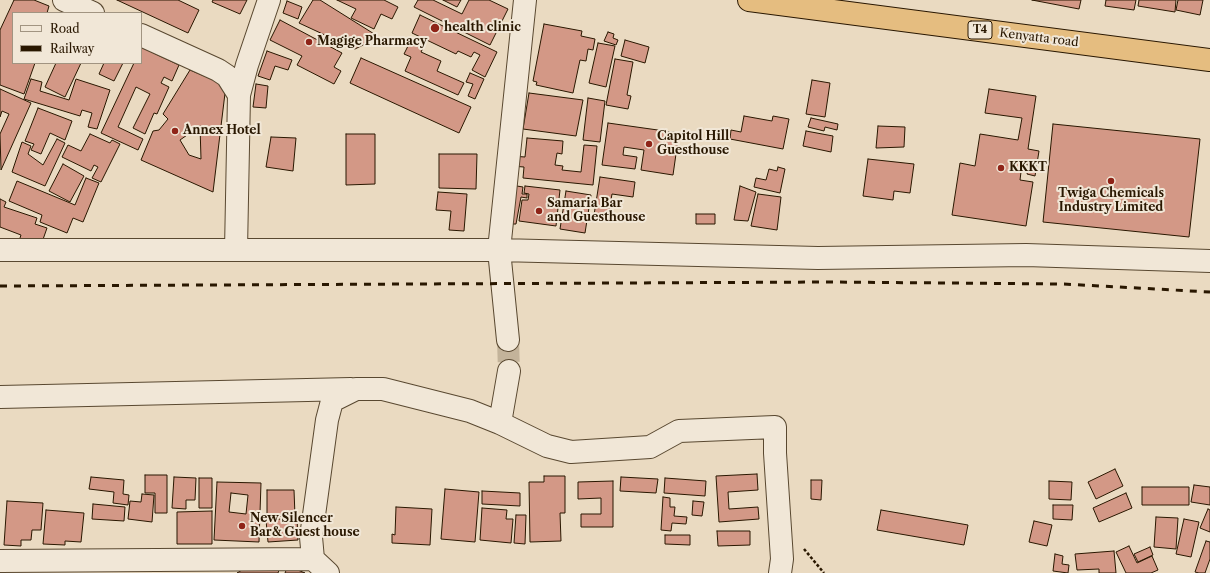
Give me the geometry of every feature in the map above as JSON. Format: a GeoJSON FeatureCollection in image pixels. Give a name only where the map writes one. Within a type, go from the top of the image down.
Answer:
{"type":"FeatureCollection","features":[{"type":"Feature","properties":{"kind":"highway","name":"Kenyatta road"},"geometry":{"type":"LineString","coordinates":[[749,0],[1210,60]]}},
{"type":"Feature","properties":{"kind":"street"},"geometry":{"type":"LineString","coordinates":[[64,0],[91,12]]}},
{"type":"Feature","properties":{"kind":"street"},"geometry":{"type":"LineString","coordinates":[[236,250],[239,95],[247,65],[270,0]]}},
{"type":"Feature","properties":{"kind":"street"},"geometry":{"type":"LineString","coordinates":[[508,340],[499,250],[524,0]]}},
{"type":"Feature","properties":{"kind":"street"},"geometry":{"type":"LineString","coordinates":[[142,35],[218,70],[227,76],[239,95]]}},
{"type":"Feature","properties":{"kind":"street"},"geometry":{"type":"LineString","coordinates":[[0,250],[499,250],[818,258],[1026,254],[1210,261]]}},
{"type":"Feature","properties":{"kind":"street"},"geometry":{"type":"LineString","coordinates":[[500,423],[509,371]]}},
{"type":"Feature","properties":{"kind":"street"},"geometry":{"type":"LineString","coordinates":[[0,562],[321,566],[311,536],[327,420],[332,401],[356,389]]}},
{"type":"Feature","properties":{"kind":"street"},"geometry":{"type":"LineString","coordinates":[[0,397],[383,389],[470,411],[500,423],[547,446],[571,452],[650,447],[679,431],[775,427],[775,453],[782,559],[780,573]]}},
{"type":"Feature","properties":{"kind":"building"},"geometry":{"type":"Polygon","coordinates":[[[14,0],[34,0],[49,6],[47,12],[12,12],[12,64],[35,64],[24,94],[0,85],[0,30],[14,0]]]}},
{"type":"Feature","properties":{"kind":"building"},"geometry":{"type":"Polygon","coordinates":[[[117,0],[178,0],[199,10],[188,33],[117,0]]]}},
{"type":"Feature","properties":{"kind":"building"},"geometry":{"type":"Polygon","coordinates":[[[213,0],[247,0],[240,14],[212,2],[213,0]]]}},
{"type":"Feature","properties":{"kind":"building"},"geometry":{"type":"Polygon","coordinates":[[[313,0],[320,0],[379,37],[355,49],[299,23],[313,0]]]}},
{"type":"Feature","properties":{"kind":"building"},"geometry":{"type":"Polygon","coordinates":[[[337,0],[384,0],[398,7],[392,19],[381,14],[374,29],[351,18],[356,9],[337,0]]]}},
{"type":"Feature","properties":{"kind":"building"},"geometry":{"type":"Polygon","coordinates":[[[418,0],[433,0],[462,14],[469,0],[489,0],[508,9],[490,45],[414,7],[418,0]]]}},
{"type":"Feature","properties":{"kind":"building"},"geometry":{"type":"Polygon","coordinates":[[[443,0],[461,0],[457,7],[443,0]]]}},
{"type":"Feature","properties":{"kind":"building"},"geometry":{"type":"Polygon","coordinates":[[[1032,0],[1081,0],[1079,9],[1032,0]]]}},
{"type":"Feature","properties":{"kind":"building"},"geometry":{"type":"Polygon","coordinates":[[[1106,0],[1136,0],[1134,10],[1105,6],[1106,0]]]}},
{"type":"Feature","properties":{"kind":"building"},"geometry":{"type":"Polygon","coordinates":[[[1139,0],[1176,0],[1175,12],[1138,6],[1139,0]]]}},
{"type":"Feature","properties":{"kind":"building"},"geometry":{"type":"Polygon","coordinates":[[[1178,0],[1203,0],[1200,15],[1176,10],[1178,0]]]}},
{"type":"Feature","properties":{"kind":"building"},"geometry":{"type":"Polygon","coordinates":[[[287,1],[302,7],[298,19],[283,13],[287,1]]]}},
{"type":"Feature","properties":{"kind":"building"},"geometry":{"type":"Polygon","coordinates":[[[420,15],[497,52],[485,77],[472,70],[480,55],[474,52],[471,57],[458,51],[456,54],[412,33],[420,15]]]}},
{"type":"Feature","properties":{"kind":"building"},"geometry":{"type":"Polygon","coordinates":[[[280,20],[342,53],[334,67],[341,71],[334,84],[297,65],[302,56],[270,40],[280,20]]]}},
{"type":"Feature","properties":{"kind":"building"},"geometry":{"type":"Polygon","coordinates":[[[544,24],[582,31],[581,36],[595,39],[593,50],[588,49],[586,61],[580,60],[573,93],[536,85],[537,82],[533,81],[544,24]]]}},
{"type":"Feature","properties":{"kind":"building"},"geometry":{"type":"Polygon","coordinates":[[[608,32],[614,34],[613,38],[618,40],[616,45],[604,41],[608,32]]]}},
{"type":"Feature","properties":{"kind":"building"},"geometry":{"type":"Polygon","coordinates":[[[411,40],[424,46],[421,52],[441,61],[437,71],[464,83],[458,95],[405,71],[411,57],[404,54],[411,40]]]}},
{"type":"Feature","properties":{"kind":"building"},"geometry":{"type":"Polygon","coordinates":[[[625,40],[649,47],[645,63],[621,56],[625,40]]]}},
{"type":"Feature","properties":{"kind":"building"},"geometry":{"type":"Polygon","coordinates":[[[598,43],[615,46],[606,87],[589,83],[598,43]]]}},
{"type":"Feature","properties":{"kind":"building"},"geometry":{"type":"Polygon","coordinates":[[[142,47],[179,65],[172,81],[164,77],[161,83],[169,87],[157,114],[154,113],[145,134],[133,128],[150,94],[136,87],[118,127],[143,139],[138,150],[101,133],[134,64],[142,64],[142,47]]]}},
{"type":"Feature","properties":{"kind":"building"},"geometry":{"type":"Polygon","coordinates":[[[267,51],[292,60],[288,70],[275,66],[270,80],[258,76],[267,51]]]}},
{"type":"Feature","properties":{"kind":"building"},"geometry":{"type":"Polygon","coordinates":[[[361,58],[471,107],[459,133],[350,83],[361,58]]]}},
{"type":"Feature","properties":{"kind":"building"},"geometry":{"type":"Polygon","coordinates":[[[615,59],[633,62],[627,95],[631,96],[628,109],[606,105],[615,59]]]}},
{"type":"Feature","properties":{"kind":"building"},"geometry":{"type":"Polygon","coordinates":[[[56,64],[81,64],[65,97],[45,87],[56,64]]]}},
{"type":"Feature","properties":{"kind":"building"},"geometry":{"type":"Polygon","coordinates":[[[104,64],[122,64],[114,81],[99,74],[104,64]]]}},
{"type":"Feature","properties":{"kind":"building","name":"Annex Hotel"},"geometry":{"type":"Polygon","coordinates":[[[190,70],[226,85],[213,192],[141,160],[153,131],[159,130],[168,119],[163,114],[190,70]],[[200,126],[180,140],[189,155],[201,159],[200,126]]]}},
{"type":"Feature","properties":{"kind":"building"},"geometry":{"type":"Polygon","coordinates":[[[470,73],[484,79],[475,99],[468,96],[473,84],[466,82],[470,73]]]}},
{"type":"Feature","properties":{"kind":"building"},"geometry":{"type":"Polygon","coordinates":[[[31,79],[42,82],[40,91],[69,100],[76,79],[110,90],[97,129],[88,127],[92,113],[82,110],[80,116],[24,99],[31,79]]]}},
{"type":"Feature","properties":{"kind":"building"},"geometry":{"type":"Polygon","coordinates":[[[812,80],[830,83],[825,117],[806,114],[812,80]]]}},
{"type":"Feature","properties":{"kind":"building"},"geometry":{"type":"Polygon","coordinates":[[[256,84],[268,86],[266,108],[253,107],[256,84]]]}},
{"type":"Feature","properties":{"kind":"building"},"geometry":{"type":"Polygon","coordinates":[[[0,89],[31,103],[1,170],[0,134],[9,114],[2,111],[0,117],[0,89]]]}},
{"type":"Feature","properties":{"kind":"building"},"geometry":{"type":"Polygon","coordinates":[[[989,89],[1036,96],[1028,149],[1039,151],[1035,176],[1027,174],[1029,165],[1022,164],[1020,180],[1033,182],[1026,226],[952,215],[960,163],[975,166],[980,134],[1018,140],[1022,118],[985,113],[989,89]]]}},
{"type":"Feature","properties":{"kind":"building"},"geometry":{"type":"Polygon","coordinates":[[[529,93],[583,100],[576,136],[523,129],[529,93]]]}},
{"type":"Feature","properties":{"kind":"building"},"geometry":{"type":"Polygon","coordinates":[[[588,98],[605,101],[600,142],[583,140],[588,98]]]}},
{"type":"Feature","properties":{"kind":"building"},"geometry":{"type":"Polygon","coordinates":[[[38,108],[72,121],[65,140],[50,133],[41,154],[31,150],[34,144],[25,141],[38,108]]]}},
{"type":"Feature","properties":{"kind":"building"},"geometry":{"type":"Polygon","coordinates":[[[744,116],[772,121],[773,116],[789,119],[783,149],[730,139],[731,130],[741,132],[744,116]]]}},
{"type":"Feature","properties":{"kind":"building"},"geometry":{"type":"Polygon","coordinates":[[[811,118],[838,124],[837,130],[825,127],[824,131],[808,127],[811,118]]]}},
{"type":"Feature","properties":{"kind":"building"},"geometry":{"type":"Polygon","coordinates":[[[608,123],[679,133],[673,175],[641,170],[644,150],[624,147],[623,155],[637,157],[635,169],[602,165],[608,123]]]}},
{"type":"Feature","properties":{"kind":"building"},"geometry":{"type":"Polygon","coordinates":[[[1053,124],[1200,139],[1189,237],[1043,222],[1053,124]]]}},
{"type":"Feature","properties":{"kind":"building"},"geometry":{"type":"Polygon","coordinates":[[[878,126],[905,127],[904,147],[876,148],[878,126]]]}},
{"type":"Feature","properties":{"kind":"building"},"geometry":{"type":"Polygon","coordinates":[[[806,131],[833,136],[831,152],[803,146],[806,131]]]}},
{"type":"Feature","properties":{"kind":"building"},"geometry":{"type":"Polygon","coordinates":[[[90,134],[110,143],[112,140],[120,144],[101,182],[92,178],[98,167],[94,165],[91,171],[62,157],[68,145],[81,151],[90,134]]]}},
{"type":"Feature","properties":{"kind":"building"},"geometry":{"type":"Polygon","coordinates":[[[346,134],[375,134],[375,184],[346,185],[346,134]]]}},
{"type":"Feature","properties":{"kind":"building"},"geometry":{"type":"Polygon","coordinates":[[[271,137],[296,138],[293,171],[266,167],[271,137]]]}},
{"type":"Feature","properties":{"kind":"building"},"geometry":{"type":"Polygon","coordinates":[[[527,138],[563,141],[562,154],[557,153],[555,165],[563,166],[562,170],[581,172],[584,145],[597,146],[593,185],[523,178],[524,167],[511,166],[512,156],[525,157],[527,138]]]}},
{"type":"Feature","properties":{"kind":"building"},"geometry":{"type":"Polygon","coordinates":[[[57,139],[65,143],[45,186],[12,172],[22,142],[31,146],[28,154],[43,165],[57,139]]]}},
{"type":"Feature","properties":{"kind":"building"},"geometry":{"type":"Polygon","coordinates":[[[439,154],[477,154],[476,189],[439,188],[439,154]]]}},
{"type":"Feature","properties":{"kind":"building"},"geometry":{"type":"Polygon","coordinates":[[[868,159],[914,164],[910,193],[894,191],[893,200],[863,196],[868,159]]]}},
{"type":"Feature","properties":{"kind":"building"},"geometry":{"type":"Polygon","coordinates":[[[63,164],[84,176],[70,202],[49,191],[63,164]]]}},
{"type":"Feature","properties":{"kind":"building"},"geometry":{"type":"Polygon","coordinates":[[[778,167],[785,169],[780,193],[754,187],[756,178],[766,180],[769,169],[777,171],[778,167]]]}},
{"type":"Feature","properties":{"kind":"building"},"geometry":{"type":"Polygon","coordinates":[[[600,177],[635,182],[633,197],[612,194],[608,217],[594,215],[600,177]]]}},
{"type":"Feature","properties":{"kind":"building"},"geometry":{"type":"Polygon","coordinates":[[[86,178],[99,183],[83,222],[73,218],[67,233],[40,222],[42,215],[9,201],[17,181],[75,205],[86,178]]]}},
{"type":"Feature","properties":{"kind":"building"},"geometry":{"type":"Polygon","coordinates":[[[505,184],[523,187],[522,194],[527,194],[527,198],[521,197],[516,224],[512,224],[505,184]]]}},
{"type":"Feature","properties":{"kind":"building","name":"Samaria Bar and Guesthouse"},"geometry":{"type":"Polygon","coordinates":[[[525,186],[560,190],[556,226],[519,221],[522,200],[528,200],[529,194],[524,193],[525,186]]]}},
{"type":"Feature","properties":{"kind":"building"},"geometry":{"type":"Polygon","coordinates":[[[740,186],[756,192],[748,221],[734,220],[740,186]]]}},
{"type":"Feature","properties":{"kind":"building"},"geometry":{"type":"Polygon","coordinates":[[[566,191],[591,195],[585,233],[560,229],[566,191]]]}},
{"type":"Feature","properties":{"kind":"building"},"geometry":{"type":"Polygon","coordinates":[[[438,192],[467,194],[464,231],[449,230],[451,211],[436,210],[438,192]]]}},
{"type":"Feature","properties":{"kind":"building"},"geometry":{"type":"Polygon","coordinates":[[[758,194],[781,197],[777,230],[751,226],[758,194]]]}},
{"type":"Feature","properties":{"kind":"building"},"geometry":{"type":"Polygon","coordinates":[[[0,199],[6,202],[4,207],[37,218],[35,224],[47,228],[40,248],[19,241],[21,235],[0,227],[0,199]]]}},
{"type":"Feature","properties":{"kind":"building"},"geometry":{"type":"Polygon","coordinates":[[[696,214],[715,214],[715,224],[696,224],[696,214]]]}},
{"type":"Feature","properties":{"kind":"building"},"geometry":{"type":"Polygon","coordinates":[[[1115,469],[1123,486],[1096,499],[1088,482],[1115,469]]]}},
{"type":"Feature","properties":{"kind":"building"},"geometry":{"type":"Polygon","coordinates":[[[757,474],[758,490],[728,492],[729,509],[758,507],[759,519],[719,522],[716,476],[757,474]]]}},
{"type":"Feature","properties":{"kind":"building"},"geometry":{"type":"Polygon","coordinates":[[[145,475],[167,475],[167,513],[155,513],[155,493],[145,493],[145,475]]]}},
{"type":"Feature","properties":{"kind":"building"},"geometry":{"type":"Polygon","coordinates":[[[544,476],[565,476],[565,513],[560,513],[561,541],[530,542],[529,482],[544,482],[544,476]]]}},
{"type":"Feature","properties":{"kind":"building"},"geometry":{"type":"Polygon","coordinates":[[[91,477],[124,480],[123,494],[129,495],[128,505],[113,503],[114,492],[89,489],[91,477]]]}},
{"type":"Feature","properties":{"kind":"building"},"geometry":{"type":"Polygon","coordinates":[[[174,477],[196,478],[195,500],[186,500],[186,509],[172,508],[174,477]]]}},
{"type":"Feature","properties":{"kind":"building"},"geometry":{"type":"Polygon","coordinates":[[[621,477],[658,479],[656,493],[620,491],[621,477]]]}},
{"type":"Feature","properties":{"kind":"building"},"geometry":{"type":"Polygon","coordinates":[[[199,478],[212,478],[212,508],[199,508],[199,478]]]}},
{"type":"Feature","properties":{"kind":"building"},"geometry":{"type":"Polygon","coordinates":[[[665,478],[706,481],[705,496],[664,493],[665,478]]]}},
{"type":"Feature","properties":{"kind":"building"},"geometry":{"type":"Polygon","coordinates":[[[811,480],[822,480],[821,500],[811,499],[811,480]]]}},
{"type":"Feature","properties":{"kind":"building"},"geometry":{"type":"Polygon","coordinates":[[[613,481],[613,527],[581,527],[581,514],[601,514],[601,498],[578,499],[578,482],[613,481]]]}},
{"type":"Feature","properties":{"kind":"building"},"geometry":{"type":"Polygon","coordinates":[[[1049,481],[1072,482],[1071,500],[1049,499],[1049,481]]]}},
{"type":"Feature","properties":{"kind":"building"},"geometry":{"type":"Polygon","coordinates":[[[217,482],[261,483],[259,542],[214,540],[217,482]],[[231,493],[229,512],[246,514],[248,495],[231,493]]]}},
{"type":"Feature","properties":{"kind":"building"},"geometry":{"type":"Polygon","coordinates":[[[1194,485],[1210,487],[1210,505],[1191,502],[1194,485]]]}},
{"type":"Feature","properties":{"kind":"building"},"geometry":{"type":"Polygon","coordinates":[[[1142,487],[1189,487],[1189,505],[1142,505],[1142,487]]]}},
{"type":"Feature","properties":{"kind":"building"},"geometry":{"type":"Polygon","coordinates":[[[445,489],[479,492],[475,542],[441,539],[445,489]]]}},
{"type":"Feature","properties":{"kind":"building"},"geometry":{"type":"Polygon","coordinates":[[[267,490],[294,490],[295,516],[267,517],[267,490]]]}},
{"type":"Feature","properties":{"kind":"building"},"geometry":{"type":"Polygon","coordinates":[[[482,491],[520,493],[520,506],[482,504],[482,491]]]}},
{"type":"Feature","properties":{"kind":"building"},"geometry":{"type":"Polygon","coordinates":[[[1126,493],[1132,508],[1099,522],[1093,508],[1126,493]]]}},
{"type":"Feature","properties":{"kind":"building"},"geometry":{"type":"Polygon","coordinates":[[[142,494],[154,495],[152,522],[128,519],[130,501],[141,502],[142,494]]]}},
{"type":"Feature","properties":{"kind":"building"},"geometry":{"type":"Polygon","coordinates":[[[663,497],[670,498],[670,507],[675,507],[674,516],[687,517],[686,524],[672,523],[671,531],[661,530],[663,497]]]}},
{"type":"Feature","properties":{"kind":"building"},"geometry":{"type":"Polygon","coordinates":[[[7,501],[43,503],[41,530],[32,530],[31,540],[21,540],[21,546],[4,545],[7,501]]]}},
{"type":"Feature","properties":{"kind":"building"},"geometry":{"type":"Polygon","coordinates":[[[693,501],[704,502],[702,516],[692,515],[693,501]]]}},
{"type":"Feature","properties":{"kind":"building"},"geometry":{"type":"Polygon","coordinates":[[[93,504],[125,507],[124,521],[92,519],[93,504]]]}},
{"type":"Feature","properties":{"kind":"building"},"geometry":{"type":"Polygon","coordinates":[[[1053,505],[1073,505],[1072,520],[1053,519],[1053,505]]]}},
{"type":"Feature","properties":{"kind":"building"},"geometry":{"type":"Polygon","coordinates":[[[396,507],[432,509],[430,545],[392,543],[392,534],[395,535],[396,507]]]}},
{"type":"Feature","properties":{"kind":"building"},"geometry":{"type":"Polygon","coordinates":[[[482,508],[507,510],[506,519],[513,519],[511,543],[480,540],[482,508]]]}},
{"type":"Feature","properties":{"kind":"building"},"geometry":{"type":"Polygon","coordinates":[[[1208,509],[1210,510],[1210,532],[1200,528],[1208,509]]]}},
{"type":"Feature","properties":{"kind":"building"},"geometry":{"type":"Polygon","coordinates":[[[46,510],[84,513],[81,542],[65,541],[65,545],[43,544],[46,510]]]}},
{"type":"Feature","properties":{"kind":"building"},"geometry":{"type":"Polygon","coordinates":[[[881,510],[968,525],[964,545],[877,530],[881,510]]]}},
{"type":"Feature","properties":{"kind":"building"},"geometry":{"type":"Polygon","coordinates":[[[212,511],[212,544],[177,544],[177,512],[212,511]]]}},
{"type":"Feature","properties":{"kind":"building"},"geometry":{"type":"Polygon","coordinates":[[[516,515],[526,515],[525,544],[514,543],[516,515]]]}},
{"type":"Feature","properties":{"kind":"building"},"geometry":{"type":"Polygon","coordinates":[[[1156,517],[1178,518],[1176,549],[1154,547],[1156,517]]]}},
{"type":"Feature","properties":{"kind":"building"},"geometry":{"type":"Polygon","coordinates":[[[297,518],[298,540],[268,542],[266,520],[297,518]]]}},
{"type":"Feature","properties":{"kind":"building"},"geometry":{"type":"Polygon","coordinates":[[[1184,519],[1199,522],[1191,557],[1176,554],[1184,519]]]}},
{"type":"Feature","properties":{"kind":"building"},"geometry":{"type":"Polygon","coordinates":[[[1034,521],[1052,525],[1047,546],[1029,542],[1034,521]]]}},
{"type":"Feature","properties":{"kind":"building"},"geometry":{"type":"Polygon","coordinates":[[[717,531],[750,531],[750,545],[718,546],[717,531]]]}},
{"type":"Feature","properties":{"kind":"building"},"geometry":{"type":"Polygon","coordinates":[[[665,535],[690,535],[690,545],[665,544],[665,535]]]}},
{"type":"Feature","properties":{"kind":"building"},"geometry":{"type":"Polygon","coordinates":[[[1206,541],[1210,542],[1210,559],[1205,573],[1195,572],[1206,541]]]}},
{"type":"Feature","properties":{"kind":"building"},"geometry":{"type":"Polygon","coordinates":[[[1129,546],[1137,563],[1152,556],[1158,570],[1151,573],[1126,573],[1116,552],[1129,546]]]}},
{"type":"Feature","properties":{"kind":"building"},"geometry":{"type":"Polygon","coordinates":[[[1150,547],[1153,555],[1138,562],[1134,554],[1150,547]]]}},
{"type":"Feature","properties":{"kind":"building"},"geometry":{"type":"Polygon","coordinates":[[[1114,551],[1116,573],[1099,573],[1099,569],[1077,570],[1075,554],[1114,551]]]}},
{"type":"Feature","properties":{"kind":"building"},"geometry":{"type":"Polygon","coordinates":[[[1055,554],[1063,556],[1062,564],[1069,565],[1068,573],[1053,571],[1055,554]]]}},
{"type":"Feature","properties":{"kind":"building"},"geometry":{"type":"Polygon","coordinates":[[[256,562],[280,567],[278,573],[237,573],[256,562]]]}},
{"type":"Feature","properties":{"kind":"building"},"geometry":{"type":"Polygon","coordinates":[[[288,566],[305,573],[285,573],[288,566]]]}},
{"type":"Feature","properties":{"kind":"tunnel"},"geometry":{"type":"LineString","coordinates":[[508,340],[509,371]]}},
{"type":"Feature","properties":{"kind":"railway"},"geometry":{"type":"LineString","coordinates":[[0,286],[828,282],[1064,284],[1210,292]]}},
{"type":"Feature","properties":{"kind":"place","name":"health clinic"},"geometry":{"type":"Point","coordinates":[435,28]}},
{"type":"Feature","properties":{"kind":"place","name":"Magige Pharmacy"},"geometry":{"type":"Point","coordinates":[309,42]}},
{"type":"Feature","properties":{"kind":"place","name":"Annex Hotel"},"geometry":{"type":"Point","coordinates":[175,131]}},
{"type":"Feature","properties":{"kind":"place","name":"Capitol Hill Guesthouse"},"geometry":{"type":"Point","coordinates":[649,144]}},
{"type":"Feature","properties":{"kind":"place","name":"KKKT"},"geometry":{"type":"Point","coordinates":[1001,168]}},
{"type":"Feature","properties":{"kind":"place","name":"Twiga Chemicals Industry Limited"},"geometry":{"type":"Point","coordinates":[1111,181]}},
{"type":"Feature","properties":{"kind":"place","name":"Samaria Bar and Guesthouse"},"geometry":{"type":"Point","coordinates":[539,211]}},
{"type":"Feature","properties":{"kind":"place","name":"New Silencer Bar& Guest house"},"geometry":{"type":"Point","coordinates":[242,526]}}]}
